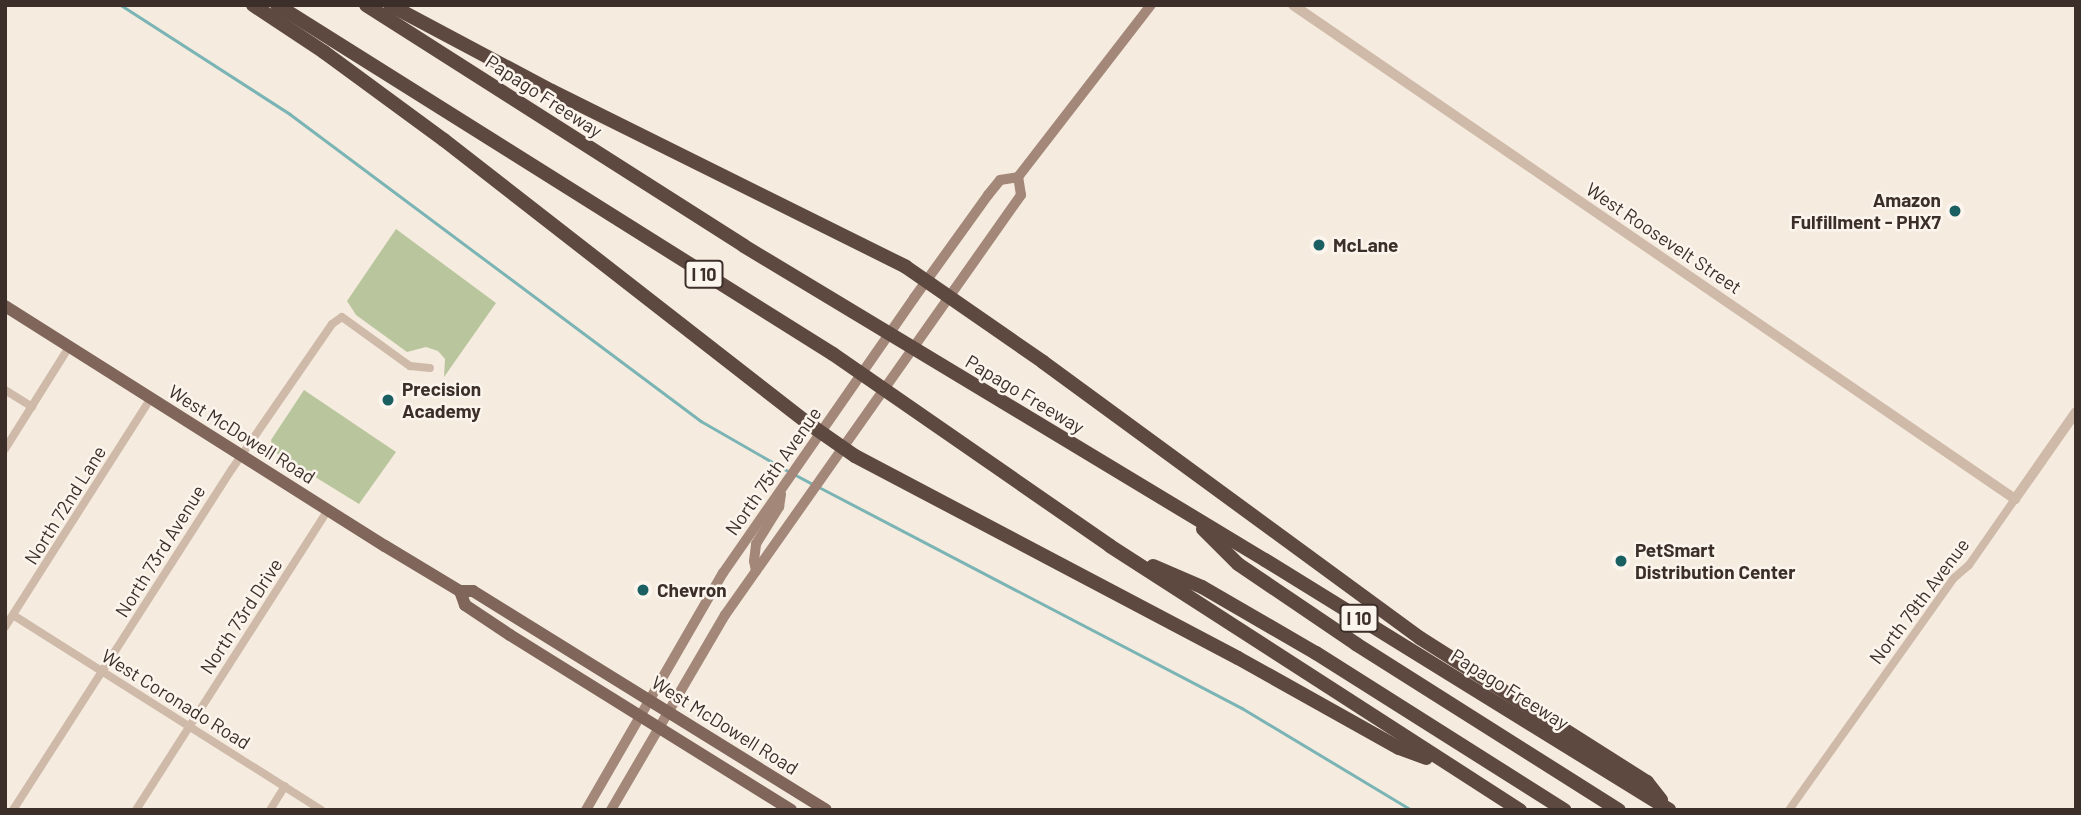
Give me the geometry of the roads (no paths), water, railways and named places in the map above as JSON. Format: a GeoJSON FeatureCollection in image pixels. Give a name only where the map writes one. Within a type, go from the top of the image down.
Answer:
{"type":"FeatureCollection","features":[{"type":"Feature","properties":{"kind":"highway"},"geometry":{"type":"LineString","coordinates":[[253,5],[324,52],[444,140],[843,447],[1399,748],[1450,768]]}},
{"type":"Feature","properties":{"kind":"highway","name":"I 10"},"geometry":{"type":"LineString","coordinates":[[277,5],[833,354],[1110,547],[1450,768],[1520,810]]}},
{"type":"Feature","properties":{"kind":"highway","name":"Papago Freeway"},"geometry":{"type":"LineString","coordinates":[[366,5],[755,253],[1186,512],[1669,810]]}},
{"type":"Feature","properties":{"kind":"highway"},"geometry":{"type":"LineString","coordinates":[[390,5],[552,91],[906,267],[950,295],[1429,645],[1647,782],[1669,810]]}},
{"type":"Feature","properties":{"kind":"highway"},"geometry":{"type":"LineString","coordinates":[[1186,512],[1238,564],[1404,676],[1619,810]]}},
{"type":"Feature","properties":{"kind":"highway"},"geometry":{"type":"LineString","coordinates":[[1110,547],[1202,587],[1293,640],[1564,810]]}},
{"type":"Feature","properties":{"kind":"main road","name":"North 75th Avenue"},"geometry":{"type":"LineString","coordinates":[[586,810],[723,573],[914,298],[1000,180],[1018,177],[1151,5]]}},
{"type":"Feature","properties":{"kind":"main road","name":"North 75th Avenue"},"geometry":{"type":"LineString","coordinates":[[611,810],[718,626],[1021,195],[1018,177]]}},
{"type":"Feature","properties":{"kind":"main road","name":"West McDowell Road"},"geometry":{"type":"LineString","coordinates":[[5,306],[328,510],[460,591],[473,592],[826,810]]}},
{"type":"Feature","properties":{"kind":"main road"},"geometry":{"type":"LineString","coordinates":[[756,571],[756,544],[779,507],[783,487]]}},
{"type":"Feature","properties":{"kind":"main road","name":"West McDowell Road"},"geometry":{"type":"LineString","coordinates":[[460,591],[465,605],[791,810]]}},
{"type":"Feature","properties":{"kind":"street","name":"West Roosevelt Street"},"geometry":{"type":"LineString","coordinates":[[1293,5],[2015,499]]}},
{"type":"Feature","properties":{"kind":"street","name":"North 73rd Avenue"},"geometry":{"type":"LineString","coordinates":[[13,810],[241,456],[332,324],[342,317],[410,366],[430,368]]}},
{"type":"Feature","properties":{"kind":"street"},"geometry":{"type":"LineString","coordinates":[[5,449],[69,347]]}},
{"type":"Feature","properties":{"kind":"street"},"geometry":{"type":"LineString","coordinates":[[5,390],[33,407]]}},
{"type":"Feature","properties":{"kind":"street","name":"North 72nd Lane"},"geometry":{"type":"LineString","coordinates":[[5,627],[150,399]]}},
{"type":"Feature","properties":{"kind":"street","name":"North 79th Avenue"},"geometry":{"type":"LineString","coordinates":[[1789,810],[1954,578],[1969,565],[2076,412]]}},
{"type":"Feature","properties":{"kind":"street","name":"North 73rd Drive"},"geometry":{"type":"LineString","coordinates":[[136,810],[328,510]]}},
{"type":"Feature","properties":{"kind":"street","name":"West Coronado Road"},"geometry":{"type":"LineString","coordinates":[[13,614],[322,810]]}},
{"type":"Feature","properties":{"kind":"street"},"geometry":{"type":"LineString","coordinates":[[270,810],[285,786]]}},
{"type":"Feature","properties":{"kind":"waterway"},"geometry":{"type":"LineString","coordinates":[[121,5],[290,114],[701,421],[788,471]]}},
{"type":"Feature","properties":{"kind":"waterway"},"geometry":{"type":"LineString","coordinates":[[794,474],[813,484]]}},
{"type":"Feature","properties":{"kind":"waterway"},"geometry":{"type":"LineString","coordinates":[[819,487],[1242,708],[1412,810]]}},
{"type":"Feature","properties":{"kind":"place","name":"Amazon Fulfillment - PHX7"},"geometry":{"type":"Point","coordinates":[1955,211]}},
{"type":"Feature","properties":{"kind":"place","name":"McLane"},"geometry":{"type":"Point","coordinates":[1319,245]}},
{"type":"Feature","properties":{"kind":"place","name":"Precision Academy"},"geometry":{"type":"Point","coordinates":[388,400]}},
{"type":"Feature","properties":{"kind":"place","name":"PetSmart Distribution Center"},"geometry":{"type":"Point","coordinates":[1621,561]}},
{"type":"Feature","properties":{"kind":"place","name":"Chevron"},"geometry":{"type":"Point","coordinates":[643,590]}}]}
